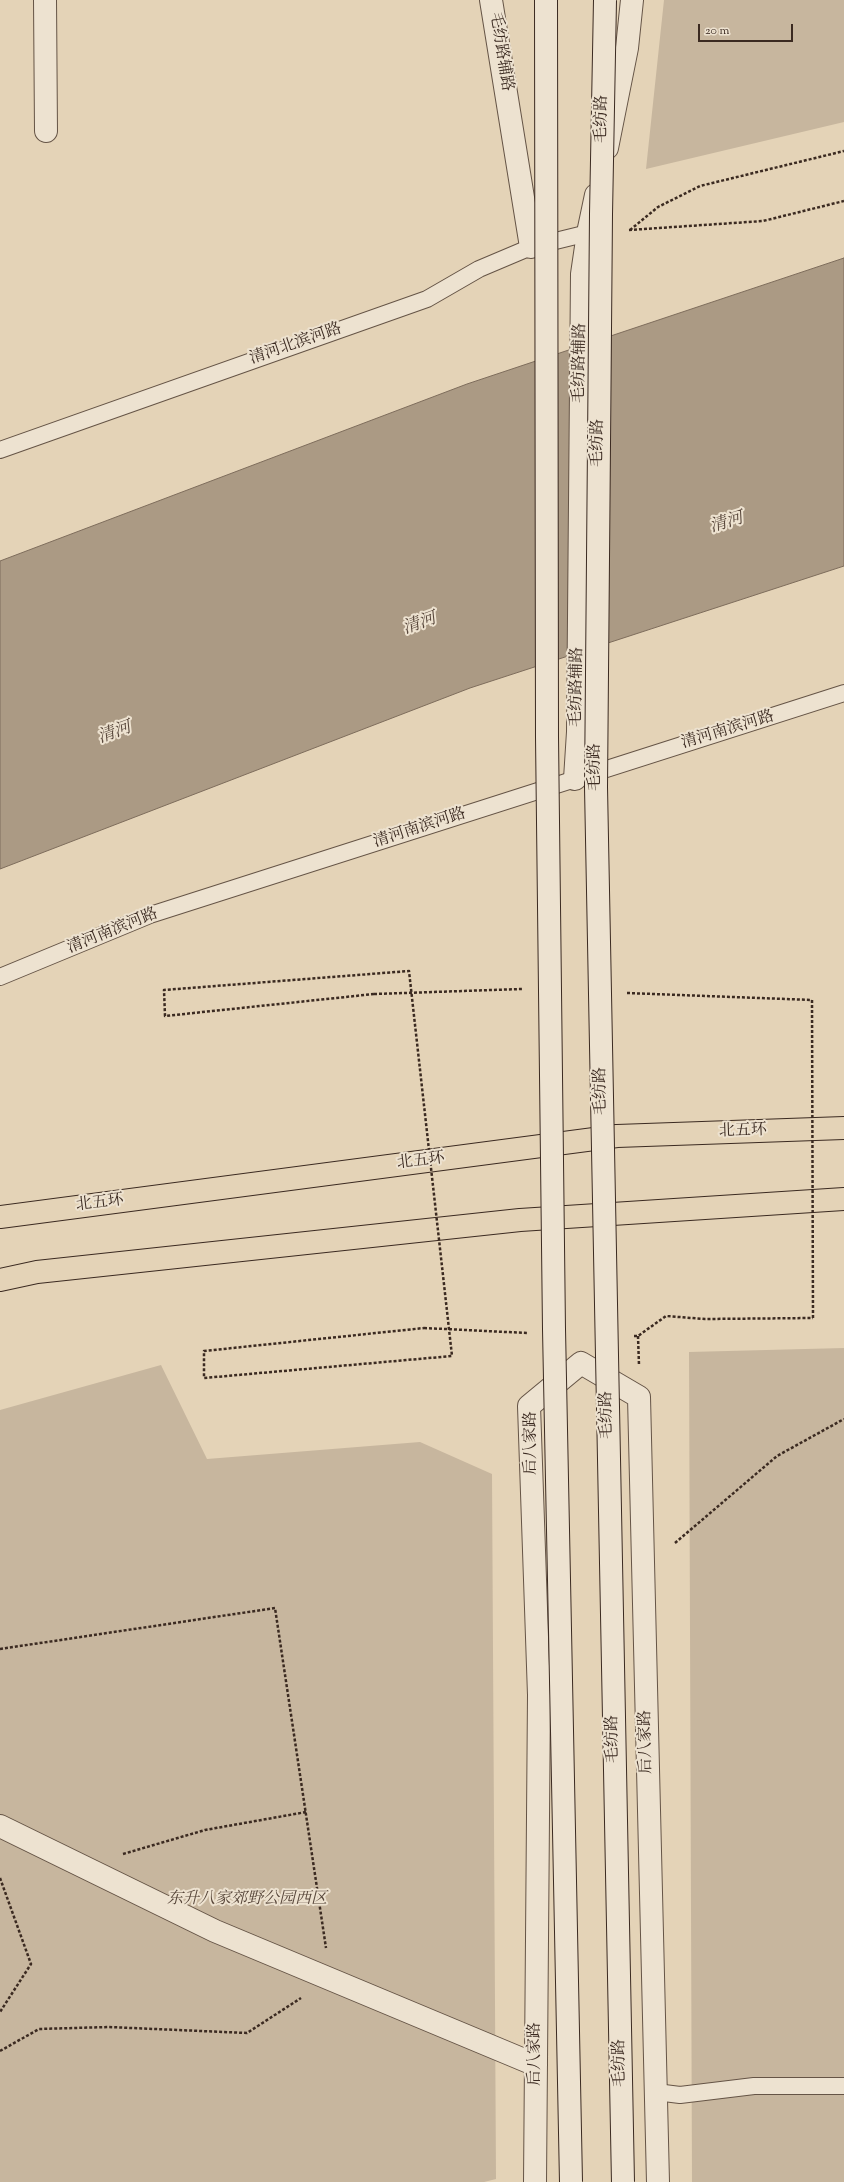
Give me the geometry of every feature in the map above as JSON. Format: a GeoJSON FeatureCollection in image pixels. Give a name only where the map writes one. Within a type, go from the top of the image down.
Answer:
{"type":"FeatureCollection","features":[{"type":"Feature","properties":{"kind":"highway","name":"北五环"},"geometry":{"type":"LineString","coordinates":[[0,1217],[617,1136],[844,1128]]}},
{"type":"Feature","properties":{"kind":"highway"},"geometry":{"type":"LineString","coordinates":[[0,1280],[37,1272],[520,1220],[844,1199]]}},
{"type":"Feature","properties":{"kind":"main road"},"geometry":{"type":"LineString","coordinates":[[45,0],[46,131]]}},
{"type":"Feature","properties":{"kind":"main road","name":"毛纺路辅路"},"geometry":{"type":"LineString","coordinates":[[491,0],[531,247]]}},
{"type":"Feature","properties":{"kind":"main road"},"geometry":{"type":"LineString","coordinates":[[546,0],[547,737],[553,1257],[571,2182]]}},
{"type":"Feature","properties":{"kind":"main road","name":"毛纺路"},"geometry":{"type":"LineString","coordinates":[[605,0],[601,238],[596,787],[623,2182]]}},
{"type":"Feature","properties":{"kind":"main road","name":"毛纺路辅路"},"geometry":{"type":"LineString","coordinates":[[575,778],[578,732],[582,274],[588,233],[618,101],[627,48],[632,0]]}},
{"type":"Feature","properties":{"kind":"main road","name":"后八家路"},"geometry":{"type":"LineString","coordinates":[[535,2182],[539,1695],[529,1406],[581,1363],[639,1397],[658,2182]]}},
{"type":"Feature","properties":{"kind":"main road"},"geometry":{"type":"LineString","coordinates":[[0,1826],[215,1931],[536,2065]]}},
{"type":"Feature","properties":{"kind":"lane","name":"清河北滨河路"},"geometry":{"type":"LineString","coordinates":[[0,450],[427,299],[479,269],[531,247],[588,233]]}},
{"type":"Feature","properties":{"kind":"lane","name":"清河南滨河路"},"geometry":{"type":"LineString","coordinates":[[0,977],[150,915],[844,693]]}},
{"type":"Feature","properties":{"kind":"lane"},"geometry":{"type":"LineString","coordinates":[[656,2092],[680,2095],[754,2086],[844,2086]]}},
{"type":"Feature","properties":{"kind":"path"},"geometry":{"type":"LineString","coordinates":[[630,230],[658,207],[700,186],[844,151]]}},
{"type":"Feature","properties":{"kind":"path"},"geometry":{"type":"LineString","coordinates":[[588,233],[763,221],[844,201]]}},
{"type":"Feature","properties":{"kind":"path"},"geometry":{"type":"LineString","coordinates":[[523,989],[374,994],[165,1016],[164,990],[409,971],[452,1356],[204,1378],[204,1350],[424,1328],[528,1333],[528,1341]]}},
{"type":"Feature","properties":{"kind":"path"},"geometry":{"type":"LineString","coordinates":[[621,993],[812,1000],[813,1318],[706,1319],[666,1316],[638,1336]]}},
{"type":"Feature","properties":{"kind":"path"},"geometry":{"type":"LineString","coordinates":[[675,1543],[777,1456],[844,1419]]}},
{"type":"Feature","properties":{"kind":"path"},"geometry":{"type":"LineString","coordinates":[[0,1649],[275,1608],[331,1980],[247,2033],[109,2027],[39,2029],[0,2050]]}},
{"type":"Feature","properties":{"kind":"path"},"geometry":{"type":"LineString","coordinates":[[82,1866],[205,1830],[306,1812]]}},
{"type":"Feature","properties":{"kind":"path"},"geometry":{"type":"LineString","coordinates":[[0,1878],[31,1964],[0,2012]]}},
{"type":"Feature","properties":{"kind":"green space"},"geometry":{"type":"Polygon","coordinates":[[[664,0],[844,0],[844,122],[646,169],[664,0]]]}},
{"type":"Feature","properties":{"kind":"green space"},"geometry":{"type":"Polygon","coordinates":[[[844,1348],[844,2182],[692,2182],[689,1352],[844,1348]]]}},
{"type":"Feature","properties":{"kind":"green space","name":"东升八家郊野公园西区"},"geometry":{"type":"Polygon","coordinates":[[[161,1365],[207,1459],[420,1442],[492,1474],[496,2179],[484,2182],[0,2182],[0,1410],[161,1365]]]}},
{"type":"Feature","properties":{"kind":"water","name":"清河"},"geometry":{"type":"Polygon","coordinates":[[[844,258],[844,566],[470,688],[0,869],[0,561],[467,384],[844,258]]]}}]}
